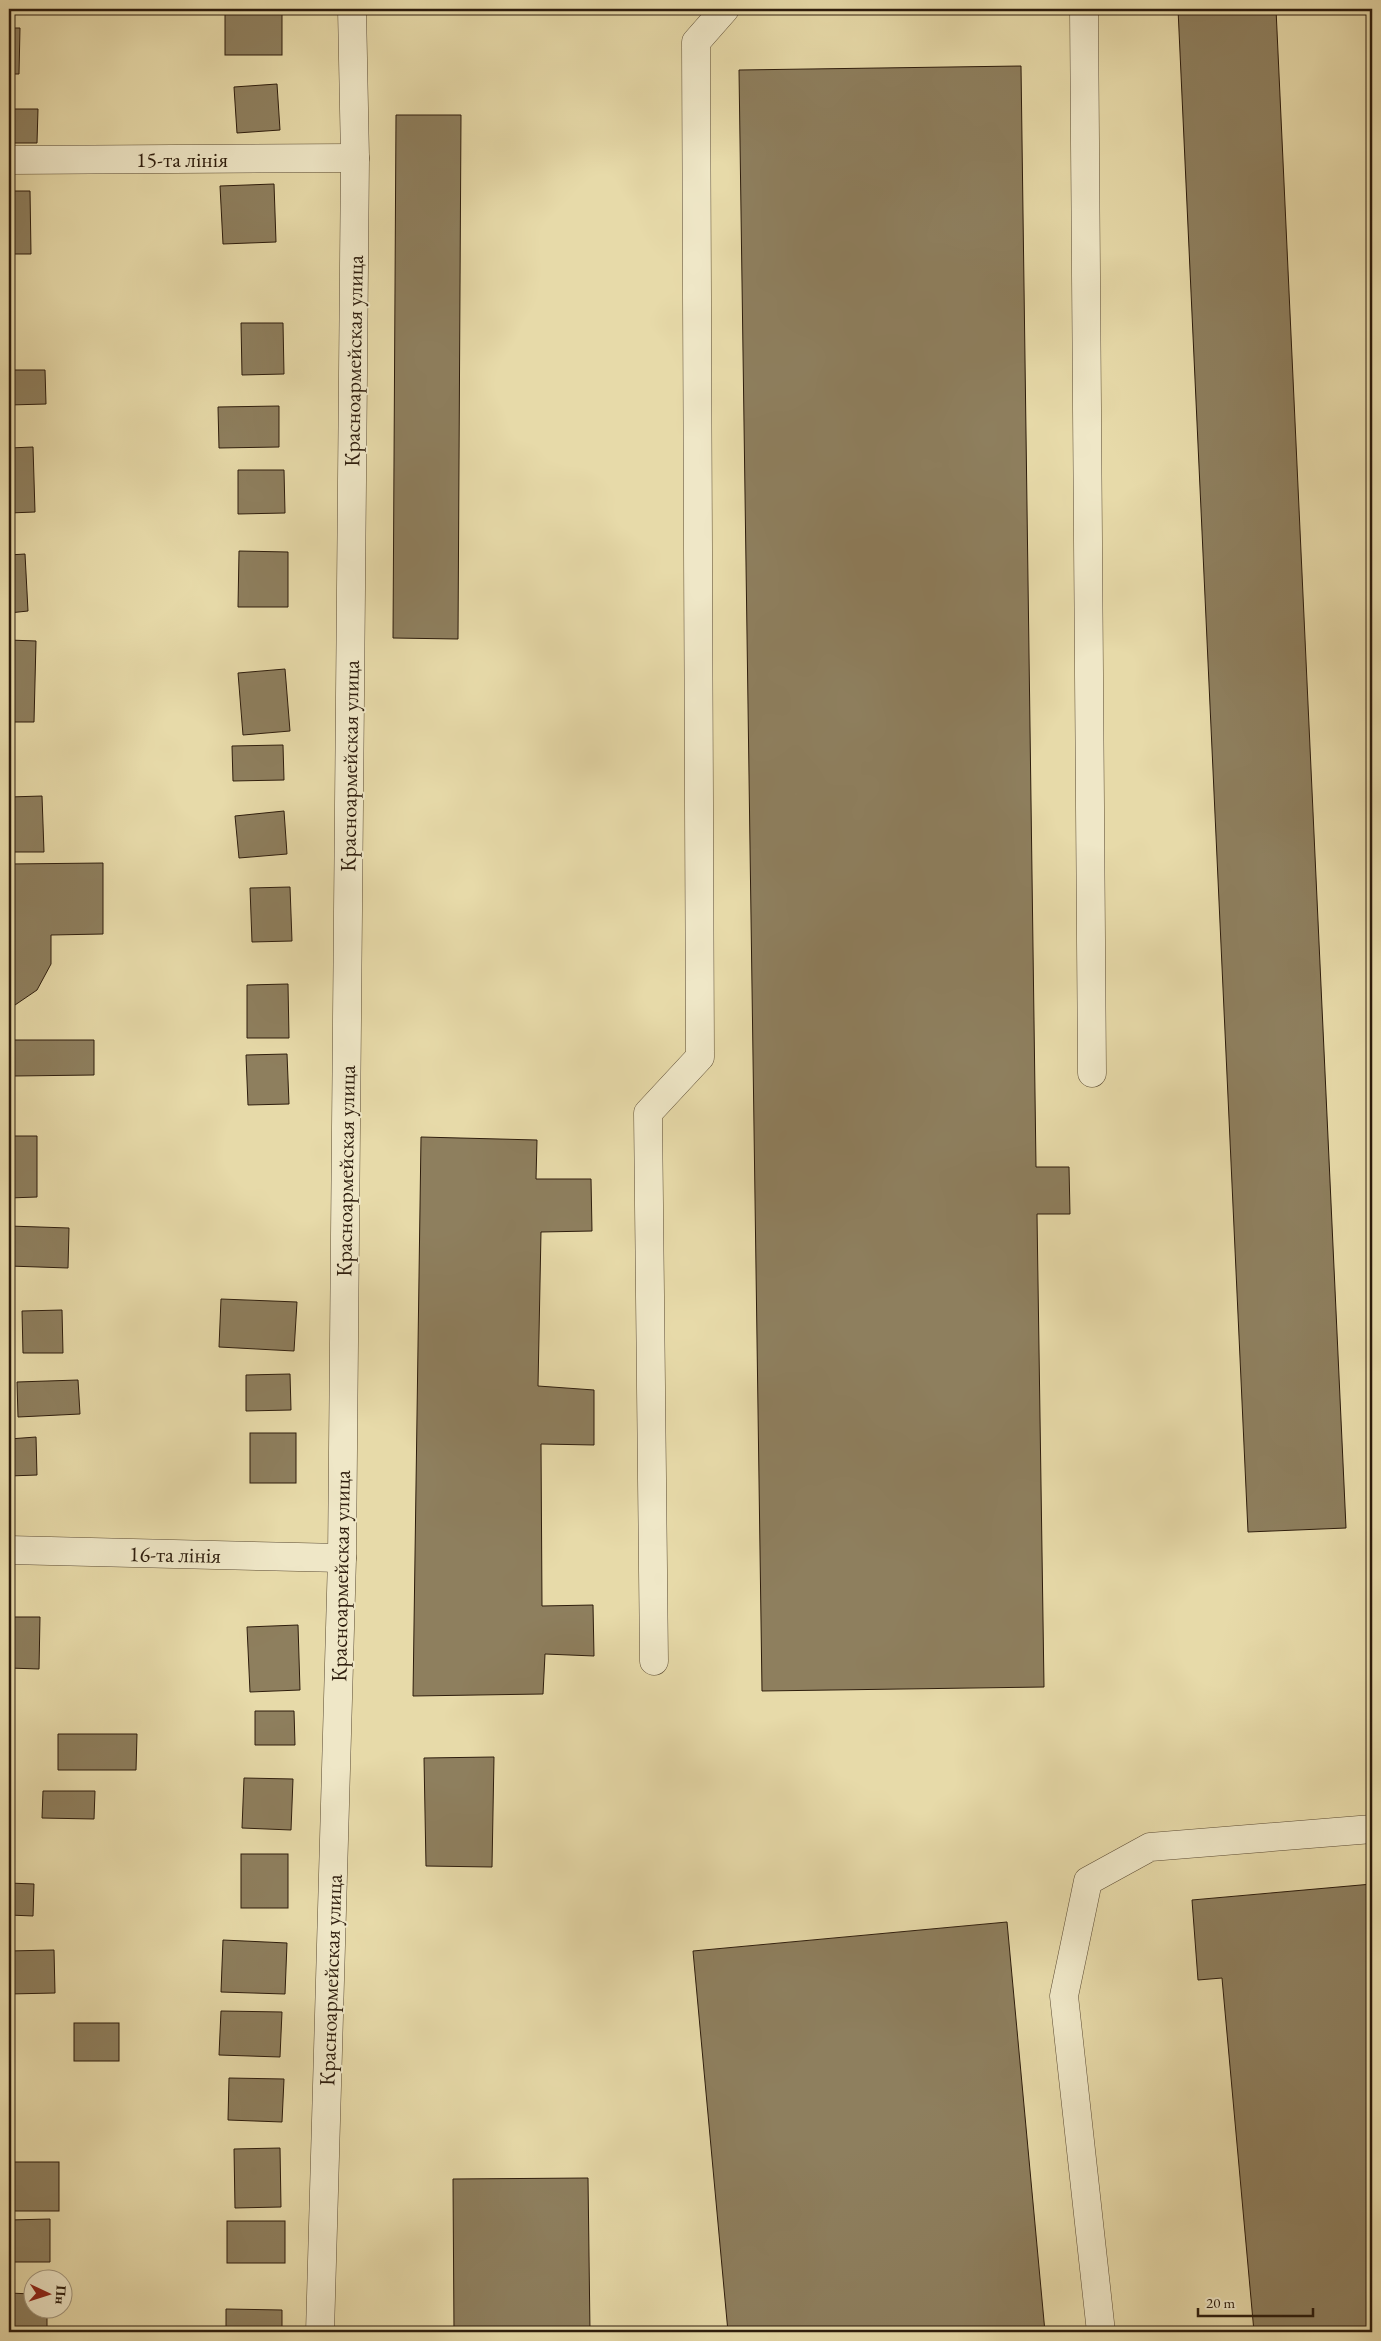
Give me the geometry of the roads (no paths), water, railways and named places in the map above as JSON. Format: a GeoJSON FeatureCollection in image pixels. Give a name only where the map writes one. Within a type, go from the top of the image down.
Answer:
{"type":"FeatureCollection","features":[{"type":"Feature","properties":{"kind":"street","name":"Красноармейская улица"},"geometry":{"type":"LineString","coordinates":[[320,2332],[342,1558],[355,158],[352,9]]}},
{"type":"Feature","properties":{"kind":"street"},"geometry":{"type":"LineString","coordinates":[[654,1661],[648,1113],[700,1057],[696,42],[726,9]]}},
{"type":"Feature","properties":{"kind":"street"},"geometry":{"type":"LineString","coordinates":[[1084,9],[1092,1073]]}},
{"type":"Feature","properties":{"kind":"street","name":"15-та лінія"},"geometry":{"type":"LineString","coordinates":[[9,160],[355,158]]}},
{"type":"Feature","properties":{"kind":"street","name":"16-та лінія"},"geometry":{"type":"LineString","coordinates":[[9,1550],[342,1558]]}},
{"type":"Feature","properties":{"kind":"street"},"geometry":{"type":"LineString","coordinates":[[1100,2332],[1064,1996],[1088,1881],[1150,1847],[1372,1829]]}}]}
